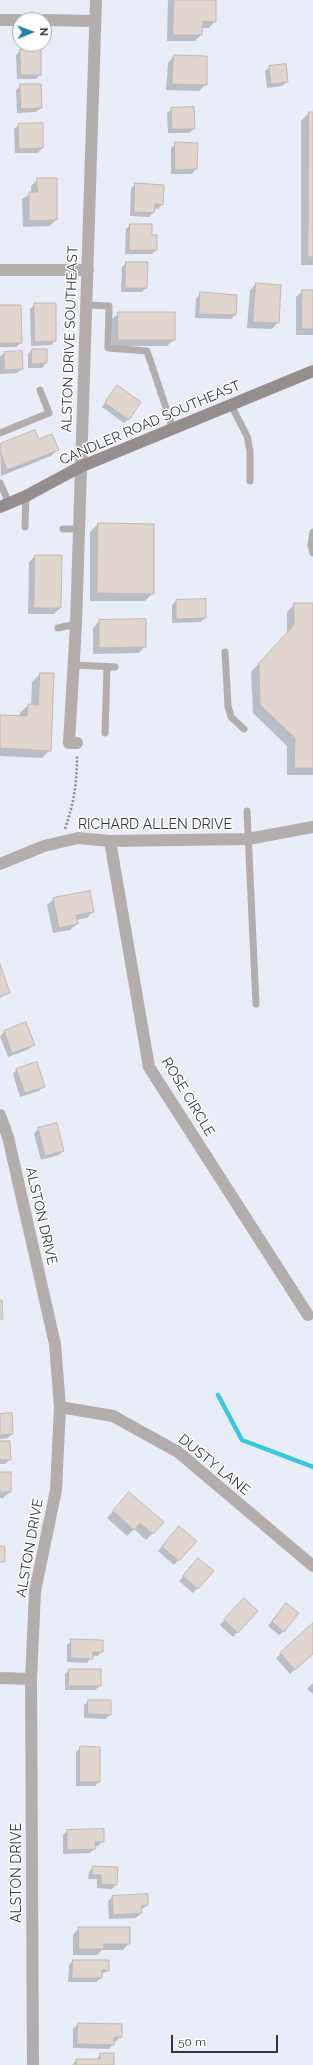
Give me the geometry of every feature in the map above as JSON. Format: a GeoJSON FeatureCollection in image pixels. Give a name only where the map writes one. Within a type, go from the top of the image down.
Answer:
{"type":"FeatureCollection","features":[{"type":"Feature","properties":{"kind":"main road","name":"CANDLER ROAD SOUTHEAST"},"geometry":{"type":"LineString","coordinates":[[4,505],[26,496],[80,467],[313,371]]}},
{"type":"Feature","properties":{"kind":"street","name":"ALSTON DRIVE SOUTHEAST"},"geometry":{"type":"LineString","coordinates":[[77,743],[69,743],[76,624],[96,0]]}},
{"type":"Feature","properties":{"kind":"street"},"geometry":{"type":"LineString","coordinates":[[0,20],[12,20]]}},
{"type":"Feature","properties":{"kind":"street"},"geometry":{"type":"LineString","coordinates":[[52,20],[95,21]]}},
{"type":"Feature","properties":{"kind":"street"},"geometry":{"type":"LineString","coordinates":[[0,270],[88,270]]}},
{"type":"Feature","properties":{"kind":"street","name":"RICHARD ALLEN DRIVE"},"geometry":{"type":"LineString","coordinates":[[0,864],[44,846],[78,838],[110,841],[248,839],[313,827]]}},
{"type":"Feature","properties":{"kind":"street","name":"ROSE CIRCLE"},"geometry":{"type":"LineString","coordinates":[[110,841],[149,1067],[308,1316]]}},
{"type":"Feature","properties":{"kind":"street","name":"ALSTON DRIVE"},"geometry":{"type":"LineString","coordinates":[[0,1115],[8,1137],[55,1344],[60,1407],[56,1490],[35,1591],[31,1679],[33,2065]]}},
{"type":"Feature","properties":{"kind":"street","name":"DUSTY LANE"},"geometry":{"type":"LineString","coordinates":[[60,1407],[114,1416],[178,1452],[313,1566]]}},
{"type":"Feature","properties":{"kind":"street"},"geometry":{"type":"LineString","coordinates":[[0,1678],[31,1679]]}},
{"type":"Feature","properties":{"kind":"lane"},"geometry":{"type":"LineString","coordinates":[[86,305],[109,306],[108,348],[147,351],[173,429]]}},
{"type":"Feature","properties":{"kind":"lane"},"geometry":{"type":"LineString","coordinates":[[0,433],[49,413],[40,390]]}},
{"type":"Feature","properties":{"kind":"lane"},"geometry":{"type":"LineString","coordinates":[[231,405],[247,436],[250,451],[250,481]]}},
{"type":"Feature","properties":{"kind":"lane"},"geometry":{"type":"LineString","coordinates":[[0,483],[4,505]]}},
{"type":"Feature","properties":{"kind":"lane"},"geometry":{"type":"LineString","coordinates":[[25,527],[26,496]]}},
{"type":"Feature","properties":{"kind":"lane"},"geometry":{"type":"LineString","coordinates":[[63,528],[78,529]]}},
{"type":"Feature","properties":{"kind":"lane"},"geometry":{"type":"LineString","coordinates":[[313,532],[311,545],[313,553]]}},
{"type":"Feature","properties":{"kind":"lane"},"geometry":{"type":"LineString","coordinates":[[58,628],[76,624]]}},
{"type":"Feature","properties":{"kind":"lane"},"geometry":{"type":"LineString","coordinates":[[225,652],[228,706],[231,717],[244,729]]}},
{"type":"Feature","properties":{"kind":"lane"},"geometry":{"type":"LineString","coordinates":[[74,665],[115,667]]}},
{"type":"Feature","properties":{"kind":"lane"},"geometry":{"type":"LineString","coordinates":[[105,733],[107,667]]}},
{"type":"Feature","properties":{"kind":"lane"},"geometry":{"type":"LineString","coordinates":[[247,811],[256,1004]]}},
{"type":"Feature","properties":{"kind":"path"},"geometry":{"type":"LineString","coordinates":[[53,845],[65,830],[75,797],[77,780],[77,743]]}},
{"type":"Feature","properties":{"kind":"building"},"geometry":{"type":"Polygon","coordinates":[[[174,0],[216,0],[216,22],[203,21],[202,35],[173,35],[174,0]]]}},
{"type":"Feature","properties":{"kind":"building"},"geometry":{"type":"Polygon","coordinates":[[[20,52],[41,52],[41,75],[21,75],[20,52]]]}},
{"type":"Feature","properties":{"kind":"building"},"geometry":{"type":"Polygon","coordinates":[[[174,55],[207,56],[207,85],[172,84],[174,55]]]}},
{"type":"Feature","properties":{"kind":"building"},"geometry":{"type":"Polygon","coordinates":[[[286,64],[288,82],[271,84],[269,66],[286,64]]]}},
{"type":"Feature","properties":{"kind":"building"},"geometry":{"type":"Polygon","coordinates":[[[20,84],[41,84],[42,108],[21,109],[20,84]]]}},
{"type":"Feature","properties":{"kind":"building"},"geometry":{"type":"Polygon","coordinates":[[[194,107],[195,129],[172,129],[171,108],[194,107]]]}},
{"type":"Feature","properties":{"kind":"building"},"geometry":{"type":"Polygon","coordinates":[[[309,112],[313,112],[313,257],[308,257],[309,112]]]}},
{"type":"Feature","properties":{"kind":"building"},"geometry":{"type":"Polygon","coordinates":[[[43,123],[43,148],[19,149],[18,124],[43,123]]]}},
{"type":"Feature","properties":{"kind":"building"},"geometry":{"type":"Polygon","coordinates":[[[175,142],[198,143],[197,169],[175,170],[175,142]]]}},
{"type":"Feature","properties":{"kind":"building"},"geometry":{"type":"Polygon","coordinates":[[[37,178],[57,178],[57,220],[29,221],[29,192],[37,192],[37,178]]]}},
{"type":"Feature","properties":{"kind":"building"},"geometry":{"type":"Polygon","coordinates":[[[135,183],[164,185],[163,205],[155,204],[154,213],[134,212],[135,183]]]}},
{"type":"Feature","properties":{"kind":"building"},"geometry":{"type":"Polygon","coordinates":[[[130,224],[152,224],[152,235],[157,235],[157,250],[129,250],[130,224]]]}},
{"type":"Feature","properties":{"kind":"building"},"geometry":{"type":"Polygon","coordinates":[[[126,262],[148,262],[147,288],[125,288],[126,262]]]}},
{"type":"Feature","properties":{"kind":"building"},"geometry":{"type":"Polygon","coordinates":[[[256,283],[281,285],[279,323],[253,322],[256,283]]]}},
{"type":"Feature","properties":{"kind":"building"},"geometry":{"type":"Polygon","coordinates":[[[302,290],[313,290],[313,329],[302,329],[302,290]]]}},
{"type":"Feature","properties":{"kind":"building"},"geometry":{"type":"Polygon","coordinates":[[[200,292],[237,295],[236,315],[199,314],[200,292]]]}},
{"type":"Feature","properties":{"kind":"building"},"geometry":{"type":"Polygon","coordinates":[[[34,303],[56,303],[56,341],[35,342],[34,303]]]}},
{"type":"Feature","properties":{"kind":"building"},"geometry":{"type":"Polygon","coordinates":[[[0,305],[21,305],[22,343],[0,343],[0,305]]]}},
{"type":"Feature","properties":{"kind":"building"},"geometry":{"type":"Polygon","coordinates":[[[118,312],[175,312],[175,340],[118,340],[118,312]]]}},
{"type":"Feature","properties":{"kind":"building"},"geometry":{"type":"Polygon","coordinates":[[[32,349],[47,349],[47,363],[32,364],[32,349]]]}},
{"type":"Feature","properties":{"kind":"building"},"geometry":{"type":"Polygon","coordinates":[[[22,351],[23,369],[4,370],[4,352],[22,351]]]}},
{"type":"Feature","properties":{"kind":"building"},"geometry":{"type":"Polygon","coordinates":[[[117,385],[141,402],[129,420],[105,403],[117,385]]]}},
{"type":"Feature","properties":{"kind":"building"},"geometry":{"type":"Polygon","coordinates":[[[35,430],[39,439],[52,434],[59,450],[7,470],[0,451],[0,444],[35,430]]]}},
{"type":"Feature","properties":{"kind":"building"},"geometry":{"type":"Polygon","coordinates":[[[98,523],[154,524],[154,594],[97,593],[98,523]]]}},
{"type":"Feature","properties":{"kind":"building"},"geometry":{"type":"Polygon","coordinates":[[[35,555],[62,555],[61,608],[34,608],[35,555]]]}},
{"type":"Feature","properties":{"kind":"building"},"geometry":{"type":"Polygon","coordinates":[[[206,599],[206,618],[176,619],[176,600],[206,599]]]}},
{"type":"Feature","properties":{"kind":"building"},"geometry":{"type":"Polygon","coordinates":[[[294,603],[313,603],[313,768],[294,768],[295,738],[260,705],[259,663],[294,625],[294,603]]]}},
{"type":"Feature","properties":{"kind":"building"},"geometry":{"type":"Polygon","coordinates":[[[146,619],[146,647],[99,648],[99,620],[146,619]]]}},
{"type":"Feature","properties":{"kind":"building"},"geometry":{"type":"Polygon","coordinates":[[[40,673],[54,673],[51,751],[0,748],[0,715],[27,716],[28,704],[38,705],[40,673]]]}},
{"type":"Feature","properties":{"kind":"building"},"geometry":{"type":"Polygon","coordinates":[[[90,891],[94,912],[76,915],[78,924],[59,928],[53,898],[90,891]]]}},
{"type":"Feature","properties":{"kind":"building"},"geometry":{"type":"Polygon","coordinates":[[[0,964],[10,993],[0,996],[0,964]]]}},
{"type":"Feature","properties":{"kind":"building"},"geometry":{"type":"Polygon","coordinates":[[[26,1022],[35,1045],[12,1053],[4,1031],[26,1022]]]}},
{"type":"Feature","properties":{"kind":"building"},"geometry":{"type":"Polygon","coordinates":[[[37,1062],[45,1087],[25,1093],[16,1069],[37,1062]]]}},
{"type":"Feature","properties":{"kind":"building"},"geometry":{"type":"Polygon","coordinates":[[[57,1123],[64,1151],[45,1156],[38,1128],[57,1123]]]}},
{"type":"Feature","properties":{"kind":"building"},"geometry":{"type":"Polygon","coordinates":[[[0,1300],[2,1300],[3,1319],[0,1319],[0,1300]]]}},
{"type":"Feature","properties":{"kind":"building"},"geometry":{"type":"Polygon","coordinates":[[[12,1413],[13,1434],[0,1435],[0,1414],[12,1413]]]}},
{"type":"Feature","properties":{"kind":"building"},"geometry":{"type":"Polygon","coordinates":[[[0,1441],[10,1441],[11,1460],[0,1460],[0,1441]]]}},
{"type":"Feature","properties":{"kind":"building"},"geometry":{"type":"Polygon","coordinates":[[[0,1472],[11,1472],[11,1492],[0,1492],[0,1472]]]}},
{"type":"Feature","properties":{"kind":"building"},"geometry":{"type":"Polygon","coordinates":[[[129,1492],[164,1522],[153,1534],[140,1523],[134,1530],[113,1511],[129,1492]]]}},
{"type":"Feature","properties":{"kind":"building"},"geometry":{"type":"Polygon","coordinates":[[[179,1526],[197,1541],[179,1561],[162,1547],[179,1526]]]}},
{"type":"Feature","properties":{"kind":"building"},"geometry":{"type":"Polygon","coordinates":[[[0,1546],[5,1546],[5,1562],[0,1562],[0,1546]]]}},
{"type":"Feature","properties":{"kind":"building"},"geometry":{"type":"Polygon","coordinates":[[[198,1558],[214,1571],[198,1589],[183,1576],[198,1558]]]}},
{"type":"Feature","properties":{"kind":"building"},"geometry":{"type":"Polygon","coordinates":[[[244,1598],[258,1611],[238,1633],[224,1620],[244,1598]]]}},
{"type":"Feature","properties":{"kind":"building"},"geometry":{"type":"Polygon","coordinates":[[[286,1603],[299,1613],[284,1632],[272,1622],[286,1603]]]}},
{"type":"Feature","properties":{"kind":"building"},"geometry":{"type":"Polygon","coordinates":[[[313,1623],[313,1654],[295,1670],[280,1653],[313,1623]]]}},
{"type":"Feature","properties":{"kind":"building"},"geometry":{"type":"Polygon","coordinates":[[[71,1639],[103,1640],[103,1652],[93,1652],[93,1659],[71,1658],[71,1639]]]}},
{"type":"Feature","properties":{"kind":"building"},"geometry":{"type":"Polygon","coordinates":[[[69,1669],[101,1669],[101,1686],[69,1686],[69,1669]]]}},
{"type":"Feature","properties":{"kind":"building"},"geometry":{"type":"Polygon","coordinates":[[[88,1700],[111,1700],[111,1715],[88,1714],[88,1700]]]}},
{"type":"Feature","properties":{"kind":"building"},"geometry":{"type":"Polygon","coordinates":[[[80,1746],[100,1747],[100,1782],[80,1782],[80,1746]]]}},
{"type":"Feature","properties":{"kind":"building"},"geometry":{"type":"Polygon","coordinates":[[[104,1829],[104,1842],[95,1842],[96,1849],[67,1850],[67,1830],[104,1829]]]}},
{"type":"Feature","properties":{"kind":"building"},"geometry":{"type":"Polygon","coordinates":[[[93,1866],[118,1867],[117,1885],[101,1884],[101,1875],[92,1875],[93,1866]]]}},
{"type":"Feature","properties":{"kind":"building"},"geometry":{"type":"Polygon","coordinates":[[[148,1894],[148,1905],[141,1906],[142,1913],[113,1915],[112,1896],[148,1894]]]}},
{"type":"Feature","properties":{"kind":"building"},"geometry":{"type":"Polygon","coordinates":[[[79,1927],[130,1927],[130,1944],[104,1944],[104,1949],[79,1949],[79,1927]]]}},
{"type":"Feature","properties":{"kind":"building"},"geometry":{"type":"Polygon","coordinates":[[[73,1960],[109,1960],[109,1971],[102,1970],[102,1978],[72,1978],[73,1960]]]}},
{"type":"Feature","properties":{"kind":"building"},"geometry":{"type":"Polygon","coordinates":[[[78,2023],[122,2024],[122,2037],[114,2037],[114,2045],[77,2044],[78,2023]]]}},
{"type":"Feature","properties":{"kind":"building"},"geometry":{"type":"Polygon","coordinates":[[[100,2053],[114,2053],[114,2065],[76,2065],[76,2059],[100,2059],[100,2053]]]}},
{"type":"Feature","properties":{"kind":"waterway"},"geometry":{"type":"LineString","coordinates":[[218,1395],[242,1440],[313,1467]]}}]}
